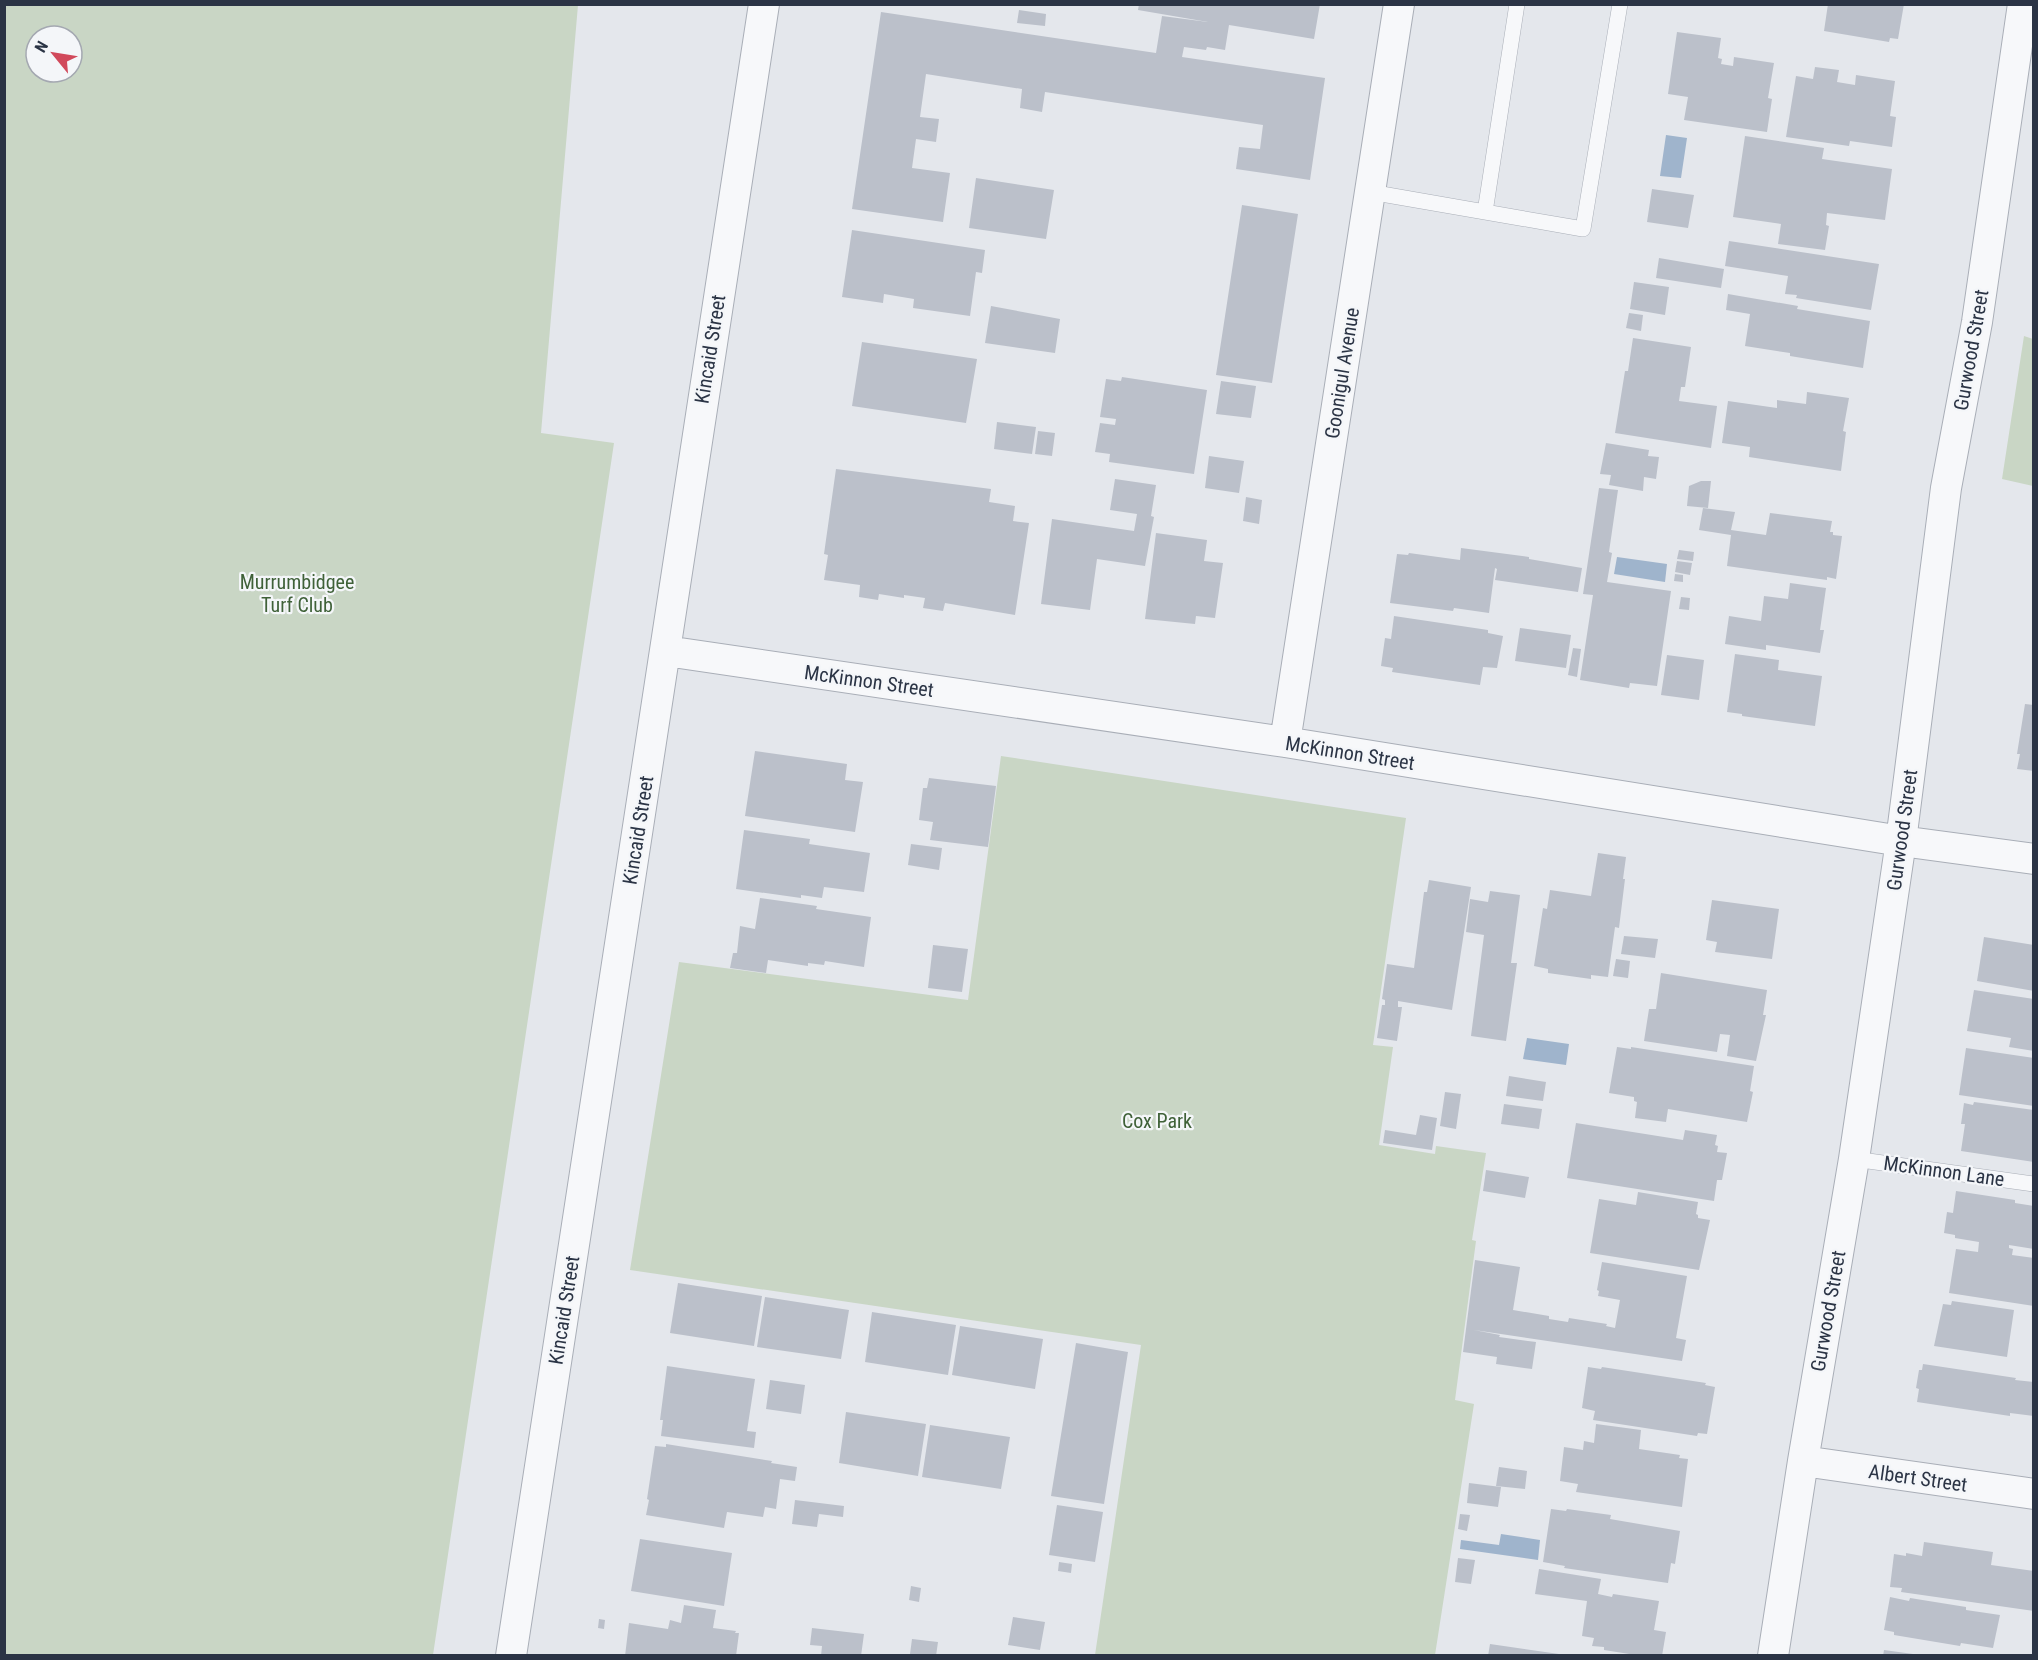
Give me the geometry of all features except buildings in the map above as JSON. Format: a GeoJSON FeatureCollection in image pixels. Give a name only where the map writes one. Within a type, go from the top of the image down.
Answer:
{"type":"FeatureCollection","features":[{"type":"Feature","properties":{"kind":"street","name":"Kincaid Street"},"geometry":{"type":"LineString","coordinates":[[511,1656],[764,4]]}},
{"type":"Feature","properties":{"kind":"street","name":"Goonigul Avenue"},"geometry":{"type":"LineString","coordinates":[[1285,742],[1399,4]]}},
{"type":"Feature","properties":{"kind":"street","name":"Gurwood Street"},"geometry":{"type":"LineString","coordinates":[[1773,1656],[1854,1159],[1901,841],[1946,488],[1977,322],[2023,4]]}},
{"type":"Feature","properties":{"kind":"street","name":"McKinnon Street"},"geometry":{"type":"LineString","coordinates":[[666,651],[1285,742],[1901,841],[2034,859]]}},
{"type":"Feature","properties":{"kind":"street","name":"Albert Street"},"geometry":{"type":"LineString","coordinates":[[1803,1461],[2034,1494]]}},
{"type":"Feature","properties":{"kind":"lane"},"geometry":{"type":"LineString","coordinates":[[1485,212],[1517,4]]}},
{"type":"Feature","properties":{"kind":"lane"},"geometry":{"type":"LineString","coordinates":[[1370,192],[1583,230],[1620,4]]}},
{"type":"Feature","properties":{"kind":"lane","name":"McKinnon Lane"},"geometry":{"type":"LineString","coordinates":[[1854,1159],[2034,1184]]}},
{"type":"Feature","properties":{"kind":"green space","name":"Murrumbidgee Turf Club"},"geometry":{"type":"Polygon","coordinates":[[[5,4],[578,5],[541,433],[614,443],[433,1655],[5,1655],[5,4]]]}},
{"type":"Feature","properties":{"kind":"green space"},"geometry":{"type":"Polygon","coordinates":[[[2024,336],[2033,339],[2033,486],[2002,479],[2024,336]]]}},
{"type":"Feature","properties":{"kind":"green space","name":"Cox Park"},"geometry":{"type":"Polygon","coordinates":[[[1001,756],[1406,818],[1373,1045],[1393,1047],[1379,1145],[1435,1154],[1436,1146],[1486,1153],[1472,1240],[1476,1241],[1455,1400],[1474,1404],[1435,1655],[1095,1655],[1141,1345],[630,1270],[679,962],[968,1000],[1001,756]]]}},
{"type":"Feature","properties":{"kind":"water"},"geometry":{"type":"Polygon","coordinates":[[[1666,135],[1687,138],[1681,178],[1660,176],[1666,135]]]}},
{"type":"Feature","properties":{"kind":"water"},"geometry":{"type":"Polygon","coordinates":[[[1617,557],[1667,564],[1665,582],[1614,574],[1617,557]]]}},
{"type":"Feature","properties":{"kind":"water"},"geometry":{"type":"Polygon","coordinates":[[[1527,1038],[1569,1044],[1566,1065],[1523,1059],[1527,1038]]]}},
{"type":"Feature","properties":{"kind":"water"},"geometry":{"type":"Polygon","coordinates":[[[1501,1534],[1540,1540],[1538,1560],[1460,1549],[1461,1540],[1499,1545],[1501,1534]]]}}]}
